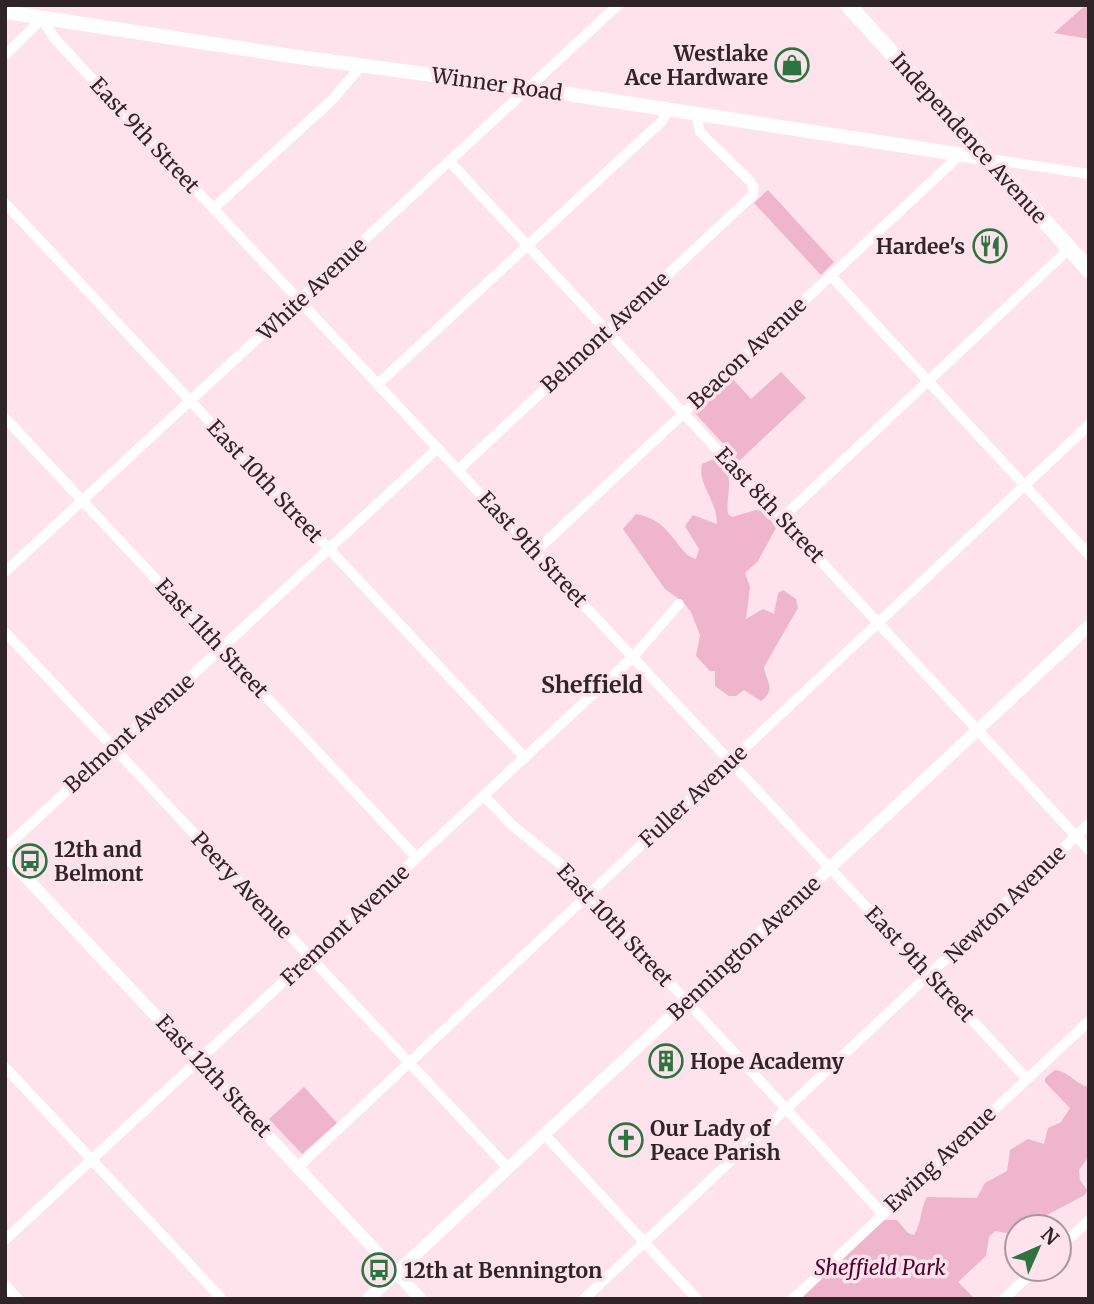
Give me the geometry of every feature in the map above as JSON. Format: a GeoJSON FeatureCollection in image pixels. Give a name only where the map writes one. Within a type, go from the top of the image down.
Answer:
{"type":"FeatureCollection","features":[{"type":"Feature","properties":{"kind":"main road","name":"Independence Avenue"},"geometry":{"type":"LineString","coordinates":[[848,5],[1089,270]]}},
{"type":"Feature","properties":{"kind":"main road","name":"Winner Road"},"geometry":{"type":"LineString","coordinates":[[5,12],[361,66],[529,88],[989,159]]}},
{"type":"Feature","properties":{"kind":"street","name":"White Avenue"},"geometry":{"type":"LineString","coordinates":[[5,572],[618,5]]}},
{"type":"Feature","properties":{"kind":"street"},"geometry":{"type":"LineString","coordinates":[[5,55],[42,19]]}},
{"type":"Feature","properties":{"kind":"street","name":"East 9th Street"},"geometry":{"type":"LineString","coordinates":[[42,19],[55,39],[1026,1078]]}},
{"type":"Feature","properties":{"kind":"street"},"geometry":{"type":"LineString","coordinates":[[214,208],[333,99],[361,66]]}},
{"type":"Feature","properties":{"kind":"street"},"geometry":{"type":"LineString","coordinates":[[378,384],[662,121],[669,109]]}},
{"type":"Feature","properties":{"kind":"street","name":"Belmont Avenue"},"geometry":{"type":"LineString","coordinates":[[458,470],[752,196],[754,188],[750,181],[700,132],[696,114]]}},
{"type":"Feature","properties":{"kind":"street","name":"Beacon Avenue"},"geometry":{"type":"LineString","coordinates":[[535,552],[960,155]]}},
{"type":"Feature","properties":{"kind":"street"},"geometry":{"type":"LineString","coordinates":[[989,159],[1089,174]]}},
{"type":"Feature","properties":{"kind":"street","name":"East 8th Street"},"geometry":{"type":"LineString","coordinates":[[450,162],[1089,850]]}},
{"type":"Feature","properties":{"kind":"street","name":"East 10th Street"},"geometry":{"type":"LineString","coordinates":[[5,204],[525,758]]}},
{"type":"Feature","properties":{"kind":"street"},"geometry":{"type":"LineString","coordinates":[[782,518],[1069,249]]}},
{"type":"Feature","properties":{"kind":"street"},"geometry":{"type":"LineString","coordinates":[[830,275],[1089,555]]}},
{"type":"Feature","properties":{"kind":"street","name":"East 11th Street"},"geometry":{"type":"LineString","coordinates":[[5,418],[417,859]]}},
{"type":"Feature","properties":{"kind":"street","name":"Fuller Avenue"},"geometry":{"type":"LineString","coordinates":[[298,1167],[1089,425]]}},
{"type":"Feature","properties":{"kind":"street","name":"Belmont Avenue"},"geometry":{"type":"LineString","coordinates":[[5,848],[438,448]]}},
{"type":"Feature","properties":{"kind":"street","name":"Fremont Avenue"},"geometry":{"type":"LineString","coordinates":[[5,1240],[633,657],[679,604]]}},
{"type":"Feature","properties":{"kind":"street","name":"Bennington Avenue"},"geometry":{"type":"LineString","coordinates":[[369,1299],[1089,626]]}},
{"type":"Feature","properties":{"kind":"street","name":"Peery Avenue"},"geometry":{"type":"LineString","coordinates":[[5,632],[508,1168]]}},
{"type":"Feature","properties":{"kind":"street","name":"East 10th Street"},"geometry":{"type":"LineString","coordinates":[[484,796],[588,894],[883,1214]]}},
{"type":"Feature","properties":{"kind":"street","name":"Newton Avenue"},"geometry":{"type":"LineString","coordinates":[[584,1299],[1089,824]]}},
{"type":"Feature","properties":{"kind":"street","name":"East 12th Street"},"geometry":{"type":"LineString","coordinates":[[5,855],[421,1299]]}},
{"type":"Feature","properties":{"kind":"street","name":"Ewing Avenue"},"geometry":{"type":"LineString","coordinates":[[793,1299],[1089,1021]]}},
{"type":"Feature","properties":{"kind":"street"},"geometry":{"type":"LineString","coordinates":[[5,1067],[222,1299]]}},
{"type":"Feature","properties":{"kind":"street"},"geometry":{"type":"LineString","coordinates":[[544,1134],[697,1299]]}},
{"type":"Feature","properties":{"kind":"street"},"geometry":{"type":"LineString","coordinates":[[1073,1235],[1089,1220]]}},
{"type":"Feature","properties":{"kind":"street"},"geometry":{"type":"LineString","coordinates":[[1004,1299],[1021,1283]]}},
{"type":"Feature","properties":{"kind":"street"},"geometry":{"type":"LineString","coordinates":[[5,1285],[18,1299]]}},
{"type":"Feature","properties":{"kind":"green space"},"geometry":{"type":"Polygon","coordinates":[[[1089,5],[1089,39],[1054,33],[1089,5]]]}},
{"type":"Feature","properties":{"kind":"green space"},"geometry":{"type":"Polygon","coordinates":[[[768,190],[834,262],[821,275],[754,203],[768,190]]]}},
{"type":"Feature","properties":{"kind":"green space"},"geometry":{"type":"Polygon","coordinates":[[[781,372],[806,398],[739,461],[693,411],[729,375],[751,399],[781,372]]]}},
{"type":"Feature","properties":{"kind":"green space"},"geometry":{"type":"Polygon","coordinates":[[[716,458],[723,465],[729,479],[728,514],[732,517],[756,510],[764,511],[776,528],[758,561],[745,573],[750,587],[746,619],[763,609],[774,614],[778,593],[783,590],[796,599],[798,608],[764,667],[770,689],[761,701],[744,690],[736,696],[729,696],[715,686],[715,671],[710,671],[696,656],[700,635],[691,612],[683,602],[665,589],[623,529],[636,514],[648,517],[666,530],[683,551],[696,559],[699,549],[685,526],[693,515],[717,524],[701,471],[702,464],[716,458]]]}},
{"type":"Feature","properties":{"kind":"green space","name":"Sheffield Park"},"geometry":{"type":"Polygon","coordinates":[[[1055,1070],[1089,1087],[1089,1156],[1079,1170],[1080,1180],[1087,1190],[1085,1195],[1051,1213],[1003,1213],[1003,1232],[995,1231],[989,1237],[986,1256],[958,1282],[975,1299],[801,1299],[880,1220],[897,1220],[908,1233],[914,1235],[927,1197],[977,1198],[985,1183],[1007,1171],[1010,1150],[1028,1139],[1044,1144],[1048,1128],[1061,1122],[1070,1108],[1045,1082],[1045,1078],[1055,1070]]]}},
{"type":"Feature","properties":{"kind":"green space"},"geometry":{"type":"Polygon","coordinates":[[[304,1087],[337,1123],[302,1154],[269,1119],[304,1087]]]}},
{"type":"Feature","properties":{"kind":"place","name":"Westlake Ace Hardware"},"geometry":{"type":"Point","coordinates":[792,65]}},
{"type":"Feature","properties":{"kind":"place","name":"Hardee's"},"geometry":{"type":"Point","coordinates":[990,246]}},
{"type":"Feature","properties":{"kind":"place","name":"12th and Belmont"},"geometry":{"type":"Point","coordinates":[30,861]}},
{"type":"Feature","properties":{"kind":"place","name":"Hope Academy"},"geometry":{"type":"Point","coordinates":[666,1061]}},
{"type":"Feature","properties":{"kind":"place","name":"Our Lady of Peace Parish"},"geometry":{"type":"Point","coordinates":[626,1140]}},
{"type":"Feature","properties":{"kind":"place","name":"12th at Bennington"},"geometry":{"type":"Point","coordinates":[379,1270]}},
{"type":"Feature","properties":{"kind":"district","name":"Sheffield"},"geometry":{"type":"Point","coordinates":[592,684]}}]}
